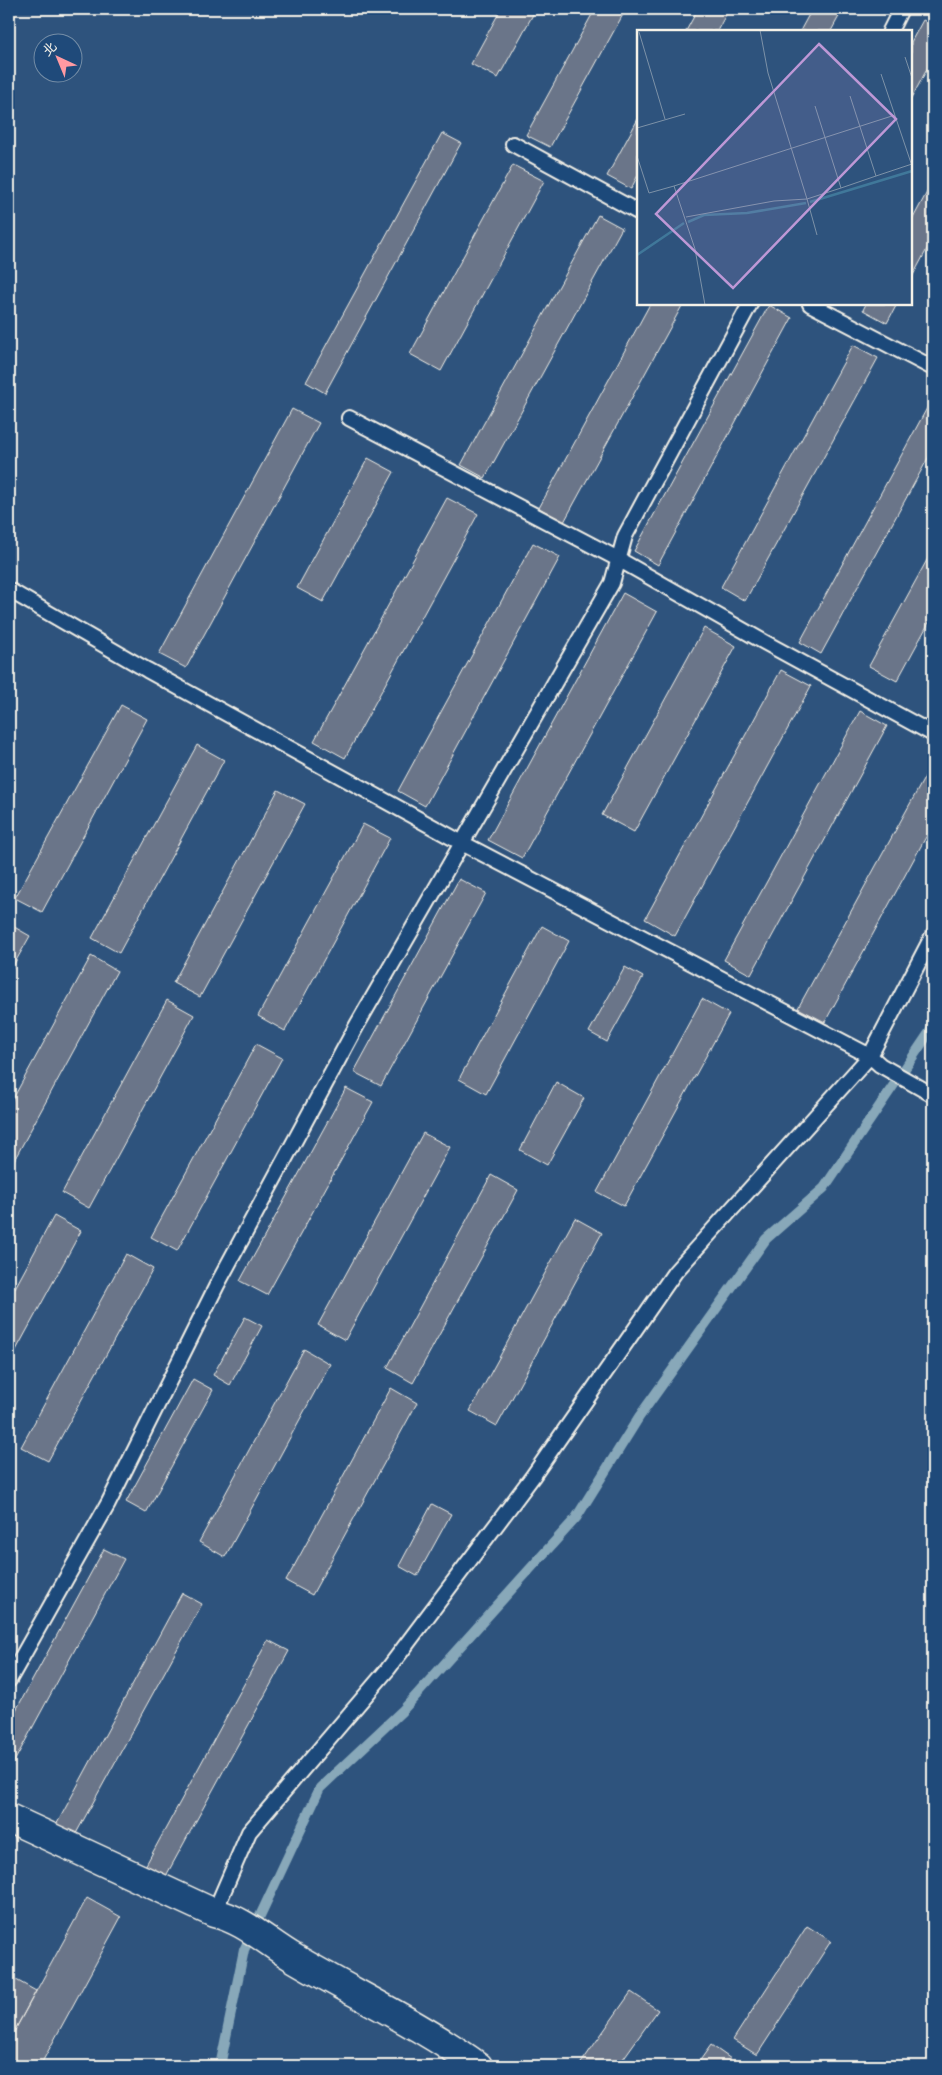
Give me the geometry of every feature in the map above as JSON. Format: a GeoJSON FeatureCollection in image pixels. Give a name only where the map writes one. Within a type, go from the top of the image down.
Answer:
{"type":"FeatureCollection","features":[{"type":"Feature","properties":{"kind":"street"},"geometry":{"type":"LineString","coordinates":[[9,1818],[221,1915],[478,2066]]}},
{"type":"Feature","properties":{"kind":"lane"},"geometry":{"type":"LineString","coordinates":[[890,30],[901,9]]}},
{"type":"Feature","properties":{"kind":"lane"},"geometry":{"type":"LineString","coordinates":[[512,144],[637,211]]}},
{"type":"Feature","properties":{"kind":"lane"},"geometry":{"type":"LineString","coordinates":[[9,1680],[108,1504],[217,1285],[357,1025],[612,583],[625,536],[749,305]]}},
{"type":"Feature","properties":{"kind":"lane"},"geometry":{"type":"LineString","coordinates":[[812,305],[933,368]]}},
{"type":"Feature","properties":{"kind":"lane"},"geometry":{"type":"LineString","coordinates":[[348,418],[618,559],[764,642],[933,734]]}},
{"type":"Feature","properties":{"kind":"lane"},"geometry":{"type":"LineString","coordinates":[[9,590],[148,670],[462,843],[875,1060],[933,1095]]}},
{"type":"Feature","properties":{"kind":"lane"},"geometry":{"type":"LineString","coordinates":[[221,1915],[249,1832],[388,1669],[533,1476],[675,1272],[875,1060],[933,934]]}},
{"type":"Feature","properties":{"kind":"building"},"geometry":{"type":"Polygon","coordinates":[[[501,9],[536,9],[498,78],[471,64],[501,9]]]}},
{"type":"Feature","properties":{"kind":"building"},"geometry":{"type":"Polygon","coordinates":[[[595,9],[626,9],[550,147],[526,135],[595,9]]]}},
{"type":"Feature","properties":{"kind":"building"},"geometry":{"type":"Polygon","coordinates":[[[698,9],[729,9],[718,30],[687,30],[698,9]]]}},
{"type":"Feature","properties":{"kind":"building"},"geometry":{"type":"Polygon","coordinates":[[[812,9],[843,9],[832,30],[801,30],[812,9]]]}},
{"type":"Feature","properties":{"kind":"building"},"geometry":{"type":"Polygon","coordinates":[[[923,20],[933,25],[933,58],[912,97],[912,40],[923,20]]]}},
{"type":"Feature","properties":{"kind":"building"},"geometry":{"type":"Polygon","coordinates":[[[637,121],[637,177],[631,189],[607,176],[637,121]]]}},
{"type":"Feature","properties":{"kind":"building"},"geometry":{"type":"Polygon","coordinates":[[[442,133],[461,143],[325,393],[306,382],[442,133]]]}},
{"type":"Feature","properties":{"kind":"building"},"geometry":{"type":"Polygon","coordinates":[[[513,165],[544,181],[441,371],[410,354],[513,165]]]}},
{"type":"Feature","properties":{"kind":"building"},"geometry":{"type":"Polygon","coordinates":[[[933,181],[933,238],[912,277],[912,220],[933,181]]]}},
{"type":"Feature","properties":{"kind":"building"},"geometry":{"type":"Polygon","coordinates":[[[598,215],[622,228],[485,478],[461,465],[598,215]]]}},
{"type":"Feature","properties":{"kind":"building"},"geometry":{"type":"Polygon","coordinates":[[[649,305],[682,305],[564,522],[539,508],[649,305]]]}},
{"type":"Feature","properties":{"kind":"building"},"geometry":{"type":"Polygon","coordinates":[[[769,305],[792,318],[658,565],[634,551],[769,305]]]}},
{"type":"Feature","properties":{"kind":"building"},"geometry":{"type":"Polygon","coordinates":[[[866,305],[896,305],[887,323],[863,310],[866,305]]]}},
{"type":"Feature","properties":{"kind":"building"},"geometry":{"type":"Polygon","coordinates":[[[853,345],[878,358],[745,601],[721,587],[853,345]]]}},
{"type":"Feature","properties":{"kind":"building"},"geometry":{"type":"Polygon","coordinates":[[[933,397],[933,449],[821,654],[800,642],[933,397]]]}},
{"type":"Feature","properties":{"kind":"building"},"geometry":{"type":"Polygon","coordinates":[[[292,409],[319,423],[186,668],[159,654],[292,409]]]}},
{"type":"Feature","properties":{"kind":"building"},"geometry":{"type":"Polygon","coordinates":[[[368,458],[394,472],[323,602],[297,588],[368,458]]]}},
{"type":"Feature","properties":{"kind":"building"},"geometry":{"type":"Polygon","coordinates":[[[447,498],[478,514],[345,758],[314,741],[447,498]]]}},
{"type":"Feature","properties":{"kind":"building"},"geometry":{"type":"Polygon","coordinates":[[[533,543],[560,557],[425,806],[398,791],[533,543]]]}},
{"type":"Feature","properties":{"kind":"building"},"geometry":{"type":"Polygon","coordinates":[[[933,549],[933,615],[897,681],[869,666],[933,549]]]}},
{"type":"Feature","properties":{"kind":"building"},"geometry":{"type":"Polygon","coordinates":[[[623,593],[657,612],[522,858],[488,840],[623,593]]]}},
{"type":"Feature","properties":{"kind":"building"},"geometry":{"type":"Polygon","coordinates":[[[704,628],[736,646],[634,832],[602,815],[704,628]]]}},
{"type":"Feature","properties":{"kind":"building"},"geometry":{"type":"Polygon","coordinates":[[[781,670],[811,686],[675,936],[645,919],[781,670]]]}},
{"type":"Feature","properties":{"kind":"building"},"geometry":{"type":"Polygon","coordinates":[[[121,705],[147,719],[42,912],[15,898],[121,705]]]}},
{"type":"Feature","properties":{"kind":"building"},"geometry":{"type":"Polygon","coordinates":[[[860,711],[887,726],[751,975],[724,960],[860,711]]]}},
{"type":"Feature","properties":{"kind":"building"},"geometry":{"type":"Polygon","coordinates":[[[197,745],[224,760],[119,953],[92,938],[197,745]]]}},
{"type":"Feature","properties":{"kind":"building"},"geometry":{"type":"Polygon","coordinates":[[[933,762],[933,824],[825,1022],[798,1008],[933,762]]]}},
{"type":"Feature","properties":{"kind":"building"},"geometry":{"type":"Polygon","coordinates":[[[278,790],[305,804],[200,997],[173,983],[278,790]]]}},
{"type":"Feature","properties":{"kind":"building"},"geometry":{"type":"Polygon","coordinates":[[[363,824],[390,838],[285,1031],[258,1016],[363,824]]]}},
{"type":"Feature","properties":{"kind":"building"},"geometry":{"type":"Polygon","coordinates":[[[459,879],[486,893],[381,1086],[354,1072],[459,879]]]}},
{"type":"Feature","properties":{"kind":"building"},"geometry":{"type":"Polygon","coordinates":[[[9,924],[30,936],[9,973],[9,924]]]}},
{"type":"Feature","properties":{"kind":"building"},"geometry":{"type":"Polygon","coordinates":[[[542,926],[569,941],[486,1094],[459,1079],[542,926]]]}},
{"type":"Feature","properties":{"kind":"building"},"geometry":{"type":"Polygon","coordinates":[[[91,956],[117,971],[12,1164],[9,1162],[9,1106],[91,956]]]}},
{"type":"Feature","properties":{"kind":"building"},"geometry":{"type":"Polygon","coordinates":[[[625,967],[643,977],[607,1042],[589,1032],[625,967]]]}},
{"type":"Feature","properties":{"kind":"building"},"geometry":{"type":"Polygon","coordinates":[[[702,999],[729,1014],[624,1206],[597,1192],[702,999]]]}},
{"type":"Feature","properties":{"kind":"building"},"geometry":{"type":"Polygon","coordinates":[[[167,1000],[194,1015],[89,1208],[62,1193],[167,1000]]]}},
{"type":"Feature","properties":{"kind":"building"},"geometry":{"type":"Polygon","coordinates":[[[256,1044],[282,1058],[177,1251],[151,1237],[256,1044]]]}},
{"type":"Feature","properties":{"kind":"building"},"geometry":{"type":"Polygon","coordinates":[[[556,1082],[584,1098],[547,1165],[520,1150],[556,1082]]]}},
{"type":"Feature","properties":{"kind":"building"},"geometry":{"type":"Polygon","coordinates":[[[346,1088],[373,1102],[267,1295],[240,1281],[346,1088]]]}},
{"type":"Feature","properties":{"kind":"building"},"geometry":{"type":"Polygon","coordinates":[[[423,1133],[450,1147],[345,1340],[318,1325],[423,1133]]]}},
{"type":"Feature","properties":{"kind":"building"},"geometry":{"type":"Polygon","coordinates":[[[491,1175],[518,1190],[413,1383],[387,1368],[491,1175]]]}},
{"type":"Feature","properties":{"kind":"building"},"geometry":{"type":"Polygon","coordinates":[[[54,1216],[81,1231],[9,1363],[9,1299],[54,1216]]]}},
{"type":"Feature","properties":{"kind":"building"},"geometry":{"type":"Polygon","coordinates":[[[575,1218],[602,1233],[497,1426],[470,1411],[575,1218]]]}},
{"type":"Feature","properties":{"kind":"building"},"geometry":{"type":"Polygon","coordinates":[[[126,1254],[153,1269],[48,1461],[21,1447],[126,1254]]]}},
{"type":"Feature","properties":{"kind":"building"},"geometry":{"type":"Polygon","coordinates":[[[245,1317],[262,1326],[230,1385],[213,1375],[245,1317]]]}},
{"type":"Feature","properties":{"kind":"building"},"geometry":{"type":"Polygon","coordinates":[[[304,1349],[330,1364],[225,1557],[199,1542],[304,1349]]]}},
{"type":"Feature","properties":{"kind":"building"},"geometry":{"type":"Polygon","coordinates":[[[193,1379],[213,1390],[146,1513],[126,1502],[193,1379]]]}},
{"type":"Feature","properties":{"kind":"building"},"geometry":{"type":"Polygon","coordinates":[[[391,1388],[417,1403],[312,1595],[286,1581],[391,1388]]]}},
{"type":"Feature","properties":{"kind":"building"},"geometry":{"type":"Polygon","coordinates":[[[432,1504],[451,1514],[417,1576],[399,1566],[432,1504]]]}},
{"type":"Feature","properties":{"kind":"building"},"geometry":{"type":"Polygon","coordinates":[[[104,1549],[124,1559],[9,1771],[9,1723],[104,1549]]]}},
{"type":"Feature","properties":{"kind":"building"},"geometry":{"type":"Polygon","coordinates":[[[182,1593],[202,1604],[73,1839],[54,1829],[182,1593]]]}},
{"type":"Feature","properties":{"kind":"building"},"geometry":{"type":"Polygon","coordinates":[[[268,1640],[289,1651],[161,1885],[141,1874],[268,1640]]]}},
{"type":"Feature","properties":{"kind":"building"},"geometry":{"type":"Polygon","coordinates":[[[87,1898],[121,1917],[40,2066],[9,2066],[9,2041],[87,1898]]]}},
{"type":"Feature","properties":{"kind":"building"},"geometry":{"type":"Polygon","coordinates":[[[807,1926],[831,1941],[757,2055],[733,2040],[807,1926]]]}},
{"type":"Feature","properties":{"kind":"building"},"geometry":{"type":"Polygon","coordinates":[[[9,1976],[36,1991],[9,2041],[9,1976]]]}},
{"type":"Feature","properties":{"kind":"building"},"geometry":{"type":"Polygon","coordinates":[[[631,1992],[658,2010],[618,2066],[579,2066],[631,1992]]]}},
{"type":"Feature","properties":{"kind":"building"},"geometry":{"type":"Polygon","coordinates":[[[711,2045],[731,2059],[726,2066],[696,2066],[711,2045]]]}},
{"type":"Feature","properties":{"kind":"waterway"},"geometry":{"type":"LineString","coordinates":[[220,2066],[244,1950],[320,1788],[402,1711],[576,1518],[639,1417],[766,1239],[824,1188],[933,1027]]}}]}
